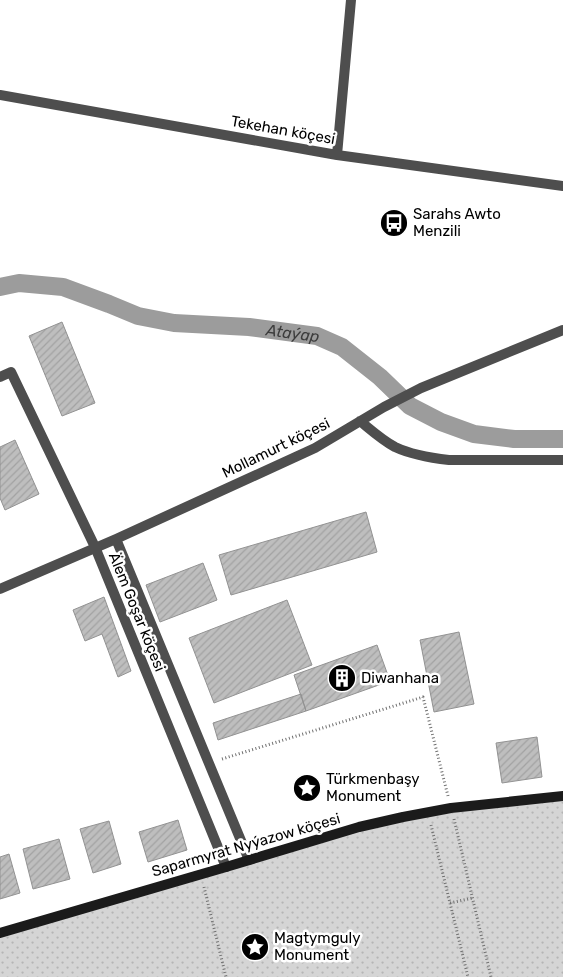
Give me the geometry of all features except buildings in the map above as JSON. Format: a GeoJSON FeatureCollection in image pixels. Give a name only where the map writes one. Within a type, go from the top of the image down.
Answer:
{"type":"FeatureCollection","features":[{"type":"Feature","properties":{"kind":"street"},"geometry":{"type":"LineString","coordinates":[[337,155],[351,0]]}},
{"type":"Feature","properties":{"kind":"street","name":"Tekehan köçesi"},"geometry":{"type":"LineString","coordinates":[[0,95],[337,155],[563,186]]}},
{"type":"Feature","properties":{"kind":"street","name":"Mollamurt köçesi"},"geometry":{"type":"LineString","coordinates":[[0,589],[116,539],[315,448],[384,407],[421,388],[563,330]]}},
{"type":"Feature","properties":{"kind":"street","name":"Älem Goşar köçesi"},"geometry":{"type":"LineString","coordinates":[[0,377],[11,372],[94,547],[226,867]]}},
{"type":"Feature","properties":{"kind":"street"},"geometry":{"type":"LineString","coordinates":[[360,421],[396,447],[414,454],[433,458],[449,460],[563,460]]}},
{"type":"Feature","properties":{"kind":"street","name":"Älem Goşar köçesi"},"geometry":{"type":"LineString","coordinates":[[116,539],[248,860]]}},
{"type":"Feature","properties":{"kind":"street","name":"Saparmyrat Nyýazow köçesi"},"geometry":{"type":"LineString","coordinates":[[0,932],[359,827],[451,808],[563,796]]}},
{"type":"Feature","properties":{"kind":"path"},"geometry":{"type":"LineString","coordinates":[[208,763],[423,697],[491,977]]}},
{"type":"Feature","properties":{"kind":"path"},"geometry":{"type":"LineString","coordinates":[[428,812],[468,977]]}},
{"type":"Feature","properties":{"kind":"path"},"geometry":{"type":"LineString","coordinates":[[200,874],[226,977]]}},
{"type":"Feature","properties":{"kind":"path"},"geometry":{"type":"LineString","coordinates":[[450,903],[472,898]]}},
{"type":"Feature","properties":{"kind":"shaded area"},"geometry":{"type":"Polygon","coordinates":[[[563,796],[563,977],[0,977],[0,933],[359,827],[563,796]]]}},
{"type":"Feature","properties":{"kind":"waterway","name":"Ataýap"},"geometry":{"type":"LineString","coordinates":[[0,287],[19,283],[63,287],[138,316],[174,323],[249,327],[317,336],[342,347],[380,377],[410,406],[441,422],[474,434],[514,439],[563,439]]}},
{"type":"Feature","properties":{"kind":"place","name":"Sarahs Awto Menzili"},"geometry":{"type":"Point","coordinates":[394,223]}},
{"type":"Feature","properties":{"kind":"place","name":"Diwanhana"},"geometry":{"type":"Point","coordinates":[342,678]}},
{"type":"Feature","properties":{"kind":"place","name":"Türkmenbaşy Monument"},"geometry":{"type":"Point","coordinates":[307,788]}},
{"type":"Feature","properties":{"kind":"place","name":"Magtymguly Monument"},"geometry":{"type":"Point","coordinates":[255,947]}}]}
